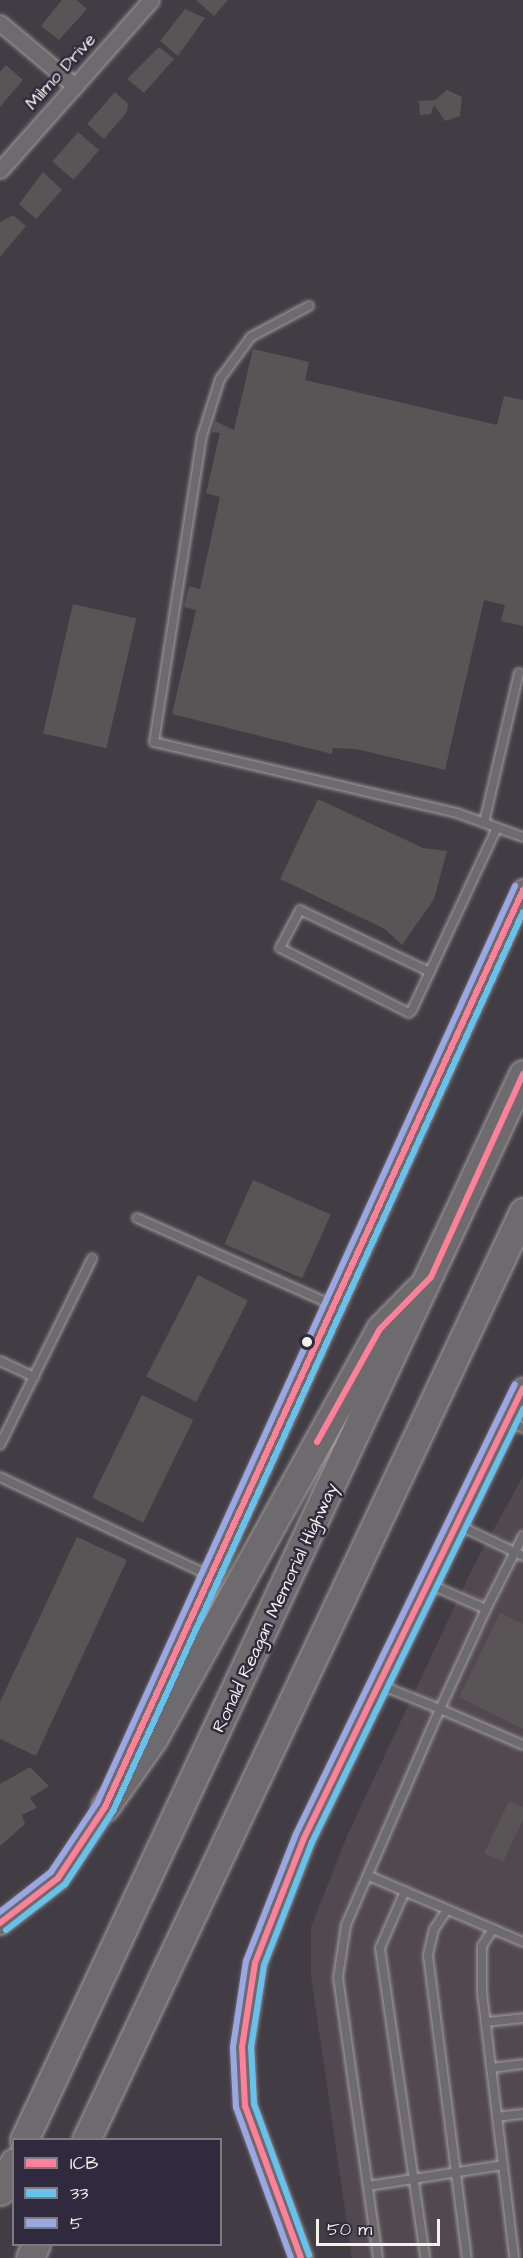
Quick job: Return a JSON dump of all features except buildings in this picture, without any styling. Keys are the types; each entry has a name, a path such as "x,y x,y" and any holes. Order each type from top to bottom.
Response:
{"highway":[{"name":"Ronald Reagan Memorial Highway","path":"24,2138 431,1277 523,1074"},
{"path":"86,2138 523,1212"},
{"path":"105,1808 153,1739 380,1329 431,1277"},
{"path":"0,2191 12,2166"}],"main road":[{"path":"0,1923 58,1878 105,1808 523,890"},
{"path":"301,2258 245,2106 242,2047 248,1994 299,1849 456,1524 515,1424 523,1388"}],"street":[{"name":"Milmo Drive","path":"0,170 151,0"},
{"path":"0,23 75,86"}],"lane":[{"path":"309,306 251,337 220,379 202,436 154,742 484,823 523,837"},
{"path":"484,823 519,673"},
{"path":"429,972 300,910 280,948 405,1013 412,1010 497,828"},
{"path":"137,1218 333,1306"},
{"path":"0,1445 92,1259"},
{"path":"0,1360 34,1377"},
{"path":"0,1477 210,1575"},
{"path":"456,1524 519,1554"},
{"path":"378,2258 338,1978 346,1925 440,1709 486,1609 519,1554 523,1536"},
{"path":"428,1583 486,1609"},
{"path":"379,1684 523,1745"},
{"path":"369,1876 523,1942"},
{"path":"405,1891 380,1948 424,2258"},
{"path":"447,1910 434,1929 428,1955 467,2258"},
{"path":"493,1929 482,1946 486,2022 514,2258"},
{"path":"486,2022 523,2018"},
{"path":"491,2068 523,2064"},
{"path":"497,2118 523,2114"},
{"path":"368,2186 503,2165"}],"shaded area":[{"path":"523,1476 523,2258 352,2258 311,1976 311,1927 347,1836 474,1565"}],"transit line":[{"name":"5","path":"0,1912 51,1872 97,1803 515,886"},
{"name":"ICB","path":"0,1923 58,1878 105,1807 523,890"},
{"name":"33","path":"6,1930 65,1884 113,1811 523,912"},
{"name":"ICB","path":"317,1442 380,1329 431,1277 523,1074"},
{"name":"5","path":"291,2258 236,2107 233,2047 246,1961 296,1834 515,1384"},
{"name":"ICB","path":"301,2258 245,2106 242,2047 255,1963 304,1838 523,1388"},
{"name":"33","path":"309,2255 254,2104 251,2047 264,1965 312,1842 523,1409"}]}
